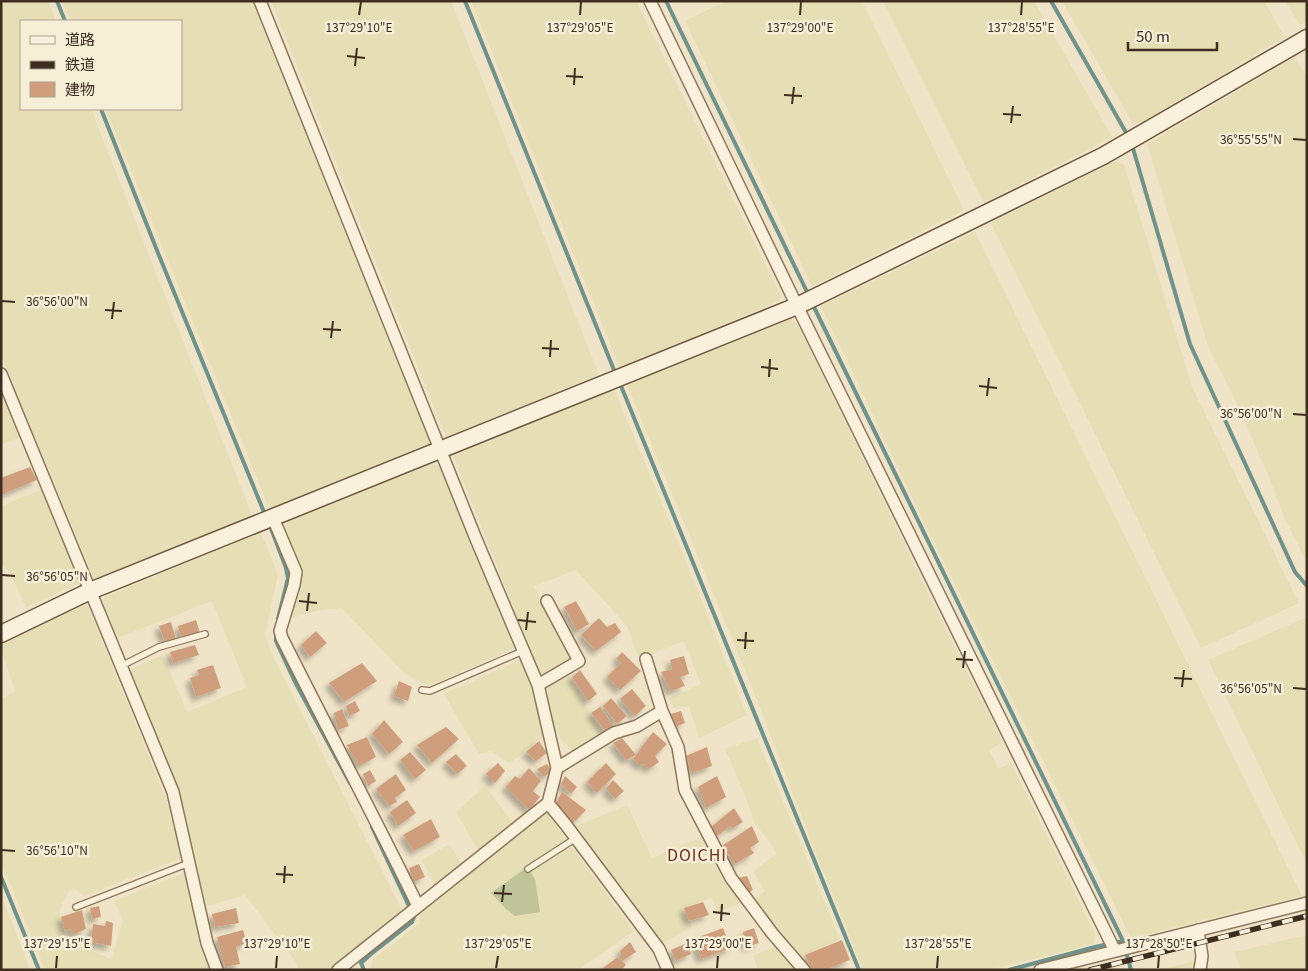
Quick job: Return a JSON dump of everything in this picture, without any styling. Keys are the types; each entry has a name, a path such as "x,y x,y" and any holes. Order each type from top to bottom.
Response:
{"street":[{"path":"260,1 476,539 538,685 557,768 548,804 338,970"},
{"path":"650,1 797,306 1115,951"},
{"path":"1,634 90,591 797,306 1103,156 1307,38"},
{"path":"1,374 173,792 207,943 216,970"},
{"path":"273,518 296,572 280,631 282,638 365,798 418,906"},
{"path":"538,685 579,661 546,601"},
{"path":"646,659 662,711 678,747 685,790 731,878 779,941 804,970"},
{"path":"557,768 614,733 636,726 662,711"},
{"path":"548,804 576,838 659,949 668,970"},
{"path":"1040,970 1307,903"},
{"path":"1198,930 1202,956 1200,970"}],"lane":[{"path":"121,666 160,648 205,634"},
{"path":"422,690 430,691 523,651"},
{"path":"528,869 576,838"},
{"path":"76,907 189,863"}],"shaded area":[{"path":"1,1 48,1 56,20 20,20 20,110 91,110 252,515 95,581 1,355"},
{"path":"62,1 252,1 430,444 270,510 106,110 182,110 182,20 70,20"},
{"path":"271,1 451,1 599,375 446,437"},
{"path":"471,1 636,1 781,296 779,301 620,368"},
{"path":"726,1 862,1 964,210 812,286 685,21"},
{"path":"883,1 1034,1 1112,137 984,203"},
{"path":"1062,1 1264,1 1285,37 1143,122 1133,124"},
{"path":"1285,1 1307,1 1307,22 1300,25"},
{"path":"1295,57 1307,77 1307,563 1284,517 1269,477 1230,389 1209,349 1147,144"},
{"path":"1115,161 1124,165 1192,387 1299,603 1201,648 991,223"},
{"path":"975,232 1302,896 1131,938 918,510 821,306"},
{"path":"792,318 800,329 949,636 1003,742 989,750 998,769 1011,763 1095,934 1094,944 988,970 863,970 752,687 627,385"},
{"path":"1,389 21,437 1,445"},
{"path":"614,389 684,556 747,715 699,738 689,706 674,708 669,698 701,684 684,641 639,659 627,626 576,570 534,586 571,659 541,677 453,456"},
{"path":"432,464 439,466 515,648 429,686 405,674 342,608 320,610 292,618 302,586 300,572 285,528 288,521"},
{"path":"43,489 80,583 26,607 10,573 1,564 1,506"},
{"path":"261,532 278,575 265,635 271,652 402,910 328,970 298,970 296,962 245,895 206,906 178,789 129,670 163,655 187,712 247,687 212,601 118,638 103,603 105,597"},
{"path":"87,604 168,804 181,858 84,896 74,889 69,891 59,911 67,941 111,959 123,921 114,901 184,873 210,970 45,970 1,861 1,700 15,691 1,649 1,642"},
{"path":"1307,617 1307,864 1208,660"},
{"path":"520,660 535,696 545,736 510,763 490,751 479,754 444,694"},
{"path":"567,673 602,733 574,753 556,733 544,688"},
{"path":"757,738 840,939 799,957 754,902 754,899 765,891 753,871 776,854 772,845 755,824 725,749"},
{"path":"485,786 513,823 478,850 456,812"},
{"path":"627,805 652,858 702,837 723,880 741,903 719,912 711,898 684,908 692,927 662,943 574,827"},
{"path":"547,813 634,931 578,970 373,970 371,966 373,959 420,923 420,913"},
{"path":"449,844 462,864 435,886 422,860"},
{"path":"1,895 12,922 30,970 1,970"},
{"path":"1307,935 1307,970 1241,970 1234,952"},
{"path":"777,945 793,967 788,970 758,970 753,956"},
{"path":"1198,960 1196,970 1158,970"}],"green space":[{"path":"527,867 535,879 540,912 515,916 491,893"}],"building":[{"path":"30,467 37,480 1,495 1,478"},
{"path":"576,601 589,624 577,631 564,607"},
{"path":"599,618 607,627 615,623 621,632 596,651 581,635"},
{"path":"196,620 200,633 181,637 178,626"},
{"path":"171,622 176,639 165,642 159,626"},
{"path":"316,631 327,643 310,657 301,645"},
{"path":"195,645 199,655 173,663 170,652"},
{"path":"622,652 641,671 620,690 607,677 621,663 616,659"},
{"path":"684,656 689,674 680,677 685,686 670,691 661,672 672,669 670,660"},
{"path":"362,663 377,681 344,702 329,683"},
{"path":"213,665 221,688 196,697 190,678 199,675 197,670"},
{"path":"580,670 597,694 588,701 572,677"},
{"path":"399,681 412,687 408,701 394,696"},
{"path":"632,689 646,706 635,716 620,699"},
{"path":"611,698 627,716 617,724 603,706"},
{"path":"355,701 360,711 349,716 346,706"},
{"path":"600,707 614,726 606,732 591,713"},
{"path":"342,709 349,726 338,730 334,713"},
{"path":"681,711 685,723 674,727 671,714"},
{"path":"384,720 403,742 389,754 372,734"},
{"path":"446,727 459,739 432,763 417,745"},
{"path":"653,732 667,744 655,756 659,762 649,769 644,764 640,766 633,759"},
{"path":"367,737 376,757 359,766 347,745"},
{"path":"622,738 636,755 626,760 613,743"},
{"path":"539,741 547,753 536,761 526,752"},
{"path":"707,747 712,766 692,773 686,756"},
{"path":"410,752 426,770 415,779 400,760"},
{"path":"456,754 467,766 457,774 446,762"},
{"path":"498,763 505,771 495,783 486,774"},
{"path":"606,763 616,774 597,793 587,782"},
{"path":"547,764 552,771 544,777 537,769"},
{"path":"529,768 541,781 533,791 540,797 529,810 506,787 515,776 520,779"},
{"path":"370,770 376,781 368,786 363,774"},
{"path":"396,774 406,790 395,798 397,802 389,806 376,789"},
{"path":"565,776 577,787 571,794 561,784"},
{"path":"717,776 726,797 706,808 698,787"},
{"path":"613,780 624,791 615,799 606,789"},
{"path":"562,792 586,810 573,823 556,803"},
{"path":"407,800 416,813 398,826 390,812"},
{"path":"734,808 743,822 733,828 730,826 716,837 710,828"},
{"path":"431,819 440,837 414,851 403,835"},
{"path":"752,826 759,842 750,848 754,853 735,864 722,846"},
{"path":"419,864 425,877 414,882 409,868"},
{"path":"747,876 753,890 747,894 739,878"},
{"path":"703,902 709,915 689,921 684,908"},
{"path":"99,906 101,917 92,919 90,908"},
{"path":"236,908 239,923 215,927 212,914"},
{"path":"82,910 86,929 73,935 70,929 65,931 61,917"},
{"path":"106,921 113,923 111,946 91,942 93,924 105,926"},
{"path":"723,928 731,948 701,959 694,939"},
{"path":"754,928 759,943 746,947 743,932"},
{"path":"243,930 247,943 236,947 240,964 225,967 217,937"},
{"path":"842,940 850,960 825,970 811,970 805,955"},
{"path":"630,942 636,952 622,961 620,951"},
{"path":"687,943 691,954 676,961 671,950"},
{"path":"618,957 626,965 621,970 605,970 603,968"}],"waterway":[{"path":"57,1 65,20"},
{"path":"465,1 616,375"},
{"path":"666,1 809,296"},
{"path":"1051,1 1128,136"},
{"path":"101,110 266,517"},
{"path":"1132,145 1190,344 1295,572 1307,586"},
{"path":"812,303 1123,941 1131,970"},
{"path":"619,381 859,970"},
{"path":"269,523 288,578 278,619"},
{"path":"276,629 276,641 295,682 350,783"},
{"path":"364,970 361,963 412,922 414,917 372,827"},
{"path":"1,877 39,970"},
{"path":"1009,970 1123,941"}],"railway":[{"path":"1090,970 1307,916"}],"district":[{"name":"DOICHI","path":"697,855"}]}
